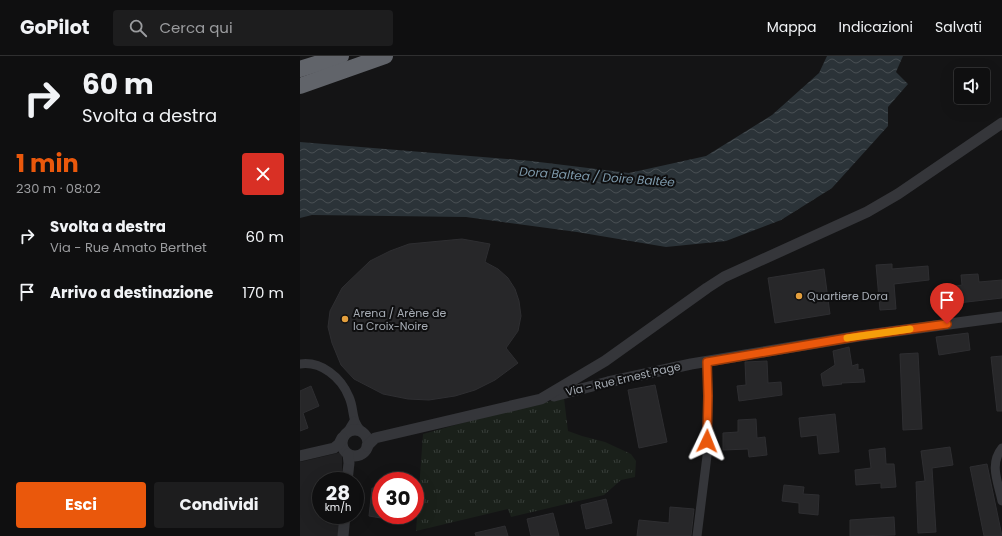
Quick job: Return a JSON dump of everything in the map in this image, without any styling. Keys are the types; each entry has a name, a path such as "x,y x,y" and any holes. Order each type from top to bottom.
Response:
{"highway":[{"path":"300,69 340,56"},
{"path":"300,86 385,56"}],"street":[{"path":"540,399 605,361 724,277 867,212 898,194 1002,123"},
{"name":"Via - Rue Ernest Page","path":"371,442 616,380 691,364 859,336 1002,317"},
{"path":"697,536 707,456 707,362"},
{"path":"300,364 309,363 318,365 339,380 349,397 354,421 371,442 365,452 300,456"},
{"path":"347,472 347,454 339,444 354,421"},
{"path":"345,435 356,429 363,432"},
{"path":"1002,448 995,460 994,468 1002,501"},
{"path":"343,536 344,524"}],"shaded area":[{"path":"342,452 342,472 312,472 312,524 339,524 338,536 300,536 300,462"}],"green space":[{"path":"564,398 568,431 605,442 631,454 636,461 635,477 621,480 604,495 511,517 508,509 416,531 417,524 424,524 424,472 420,472 423,434 491,415"}],"water":[{"name":"Dora Baltea / Doire Baltée","path":"827,56 903,56 896,72 908,84 888,107 888,126 832,188 781,220 726,241 666,247 577,232 466,217 312,215 300,218 300,142 531,161 629,173 706,156 772,115 819,73"}],"building":[{"path":"462,239 490,244 485,262 498,269 508,278 515,289 519,301 521,316 518,331 506,348 518,363 495,380 475,390 455,396 429,400 408,399 383,394 354,379 341,365 332,343 328,327 330,311 342,288 370,261 390,251 409,244"},
{"path":"892,264 892,269 928,266 929,280 894,284 896,309 880,310 876,265"},
{"name":"Quartiere Dora","path":"824,269 830,314 775,323 768,278"},
{"path":"978,274 979,282 1002,280 1002,298 958,303 956,286 962,285 961,275"},
{"path":"968,333 970,350 939,355 936,337"},
{"path":"849,347 852,366 858,364 858,370 863,369 865,382 841,383 842,384 823,386 821,374 835,365 833,351"},
{"path":"918,353 922,429 903,430 900,354"},
{"path":"1002,356 1002,411 997,411 991,357"},
{"path":"767,361 768,383 781,382 782,395 739,401 737,386 746,385 745,362"},
{"path":"655,385 667,442 639,448 628,390"},
{"path":"311,386 319,406 303,413 308,428 300,431 300,391"},
{"path":"835,414 839,452 819,454 817,435 801,437 799,418"},
{"path":"756,419 757,438 765,437 767,455 749,457 748,449 723,450 723,433 738,432 738,420"},
{"path":"950,447 953,465 932,468 936,532 918,533 916,482 925,481 921,451"},
{"path":"885,448 886,464 894,464 896,487 881,488 881,483 856,485 855,470 871,468 869,450"},
{"path":"987,464 1002,536 984,536 970,467"},
{"path":"784,485 804,487 803,494 819,495 818,515 799,513 799,503 782,501"},
{"path":"372,488 372,516 369,516"},
{"path":"606,499 612,523 586,529 581,505"},
{"path":"670,507 694,509 691,536 637,536 639,520 669,523"},
{"path":"553,513 559,536 531,536 527,519"},
{"path":"894,517 895,535 850,536 850,520"},
{"path":"505,526 508,536 476,536 475,533"}],"slow traffic":[{"path":"847,338 910,329"}],"place":[{"name":"Quartiere Dora","path":"799,296"},
{"name":"Arena / Arène de la Croix-Noire","path":"345,319"}],"route":[{"path":"707,441 707,362 859,336 947,324"}]}
